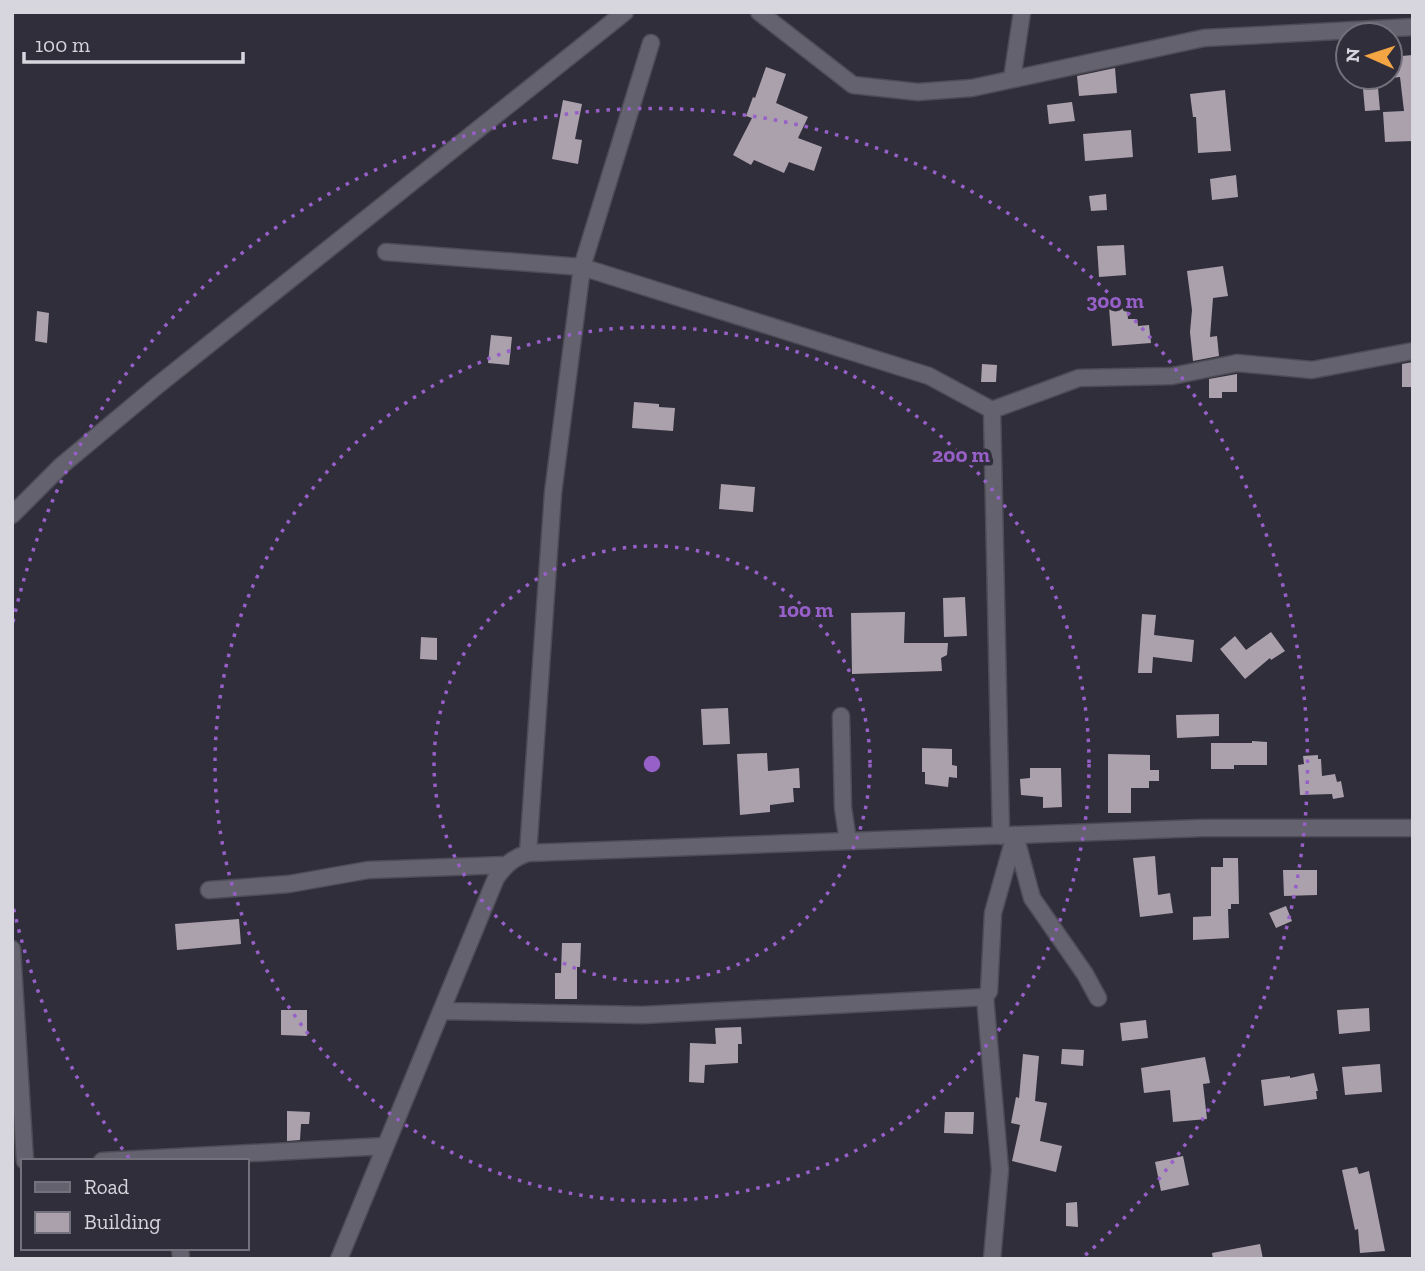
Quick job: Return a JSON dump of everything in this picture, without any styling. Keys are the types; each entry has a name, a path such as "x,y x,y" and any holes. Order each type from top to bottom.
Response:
{"street":[{"path":"12,515 61,466 158,385 625,12"},
{"path":"759,12 853,85 918,92 972,88 1204,38 1413,27"},
{"path":"1013,79 1023,12"},
{"path":"528,853 553,493 582,267 651,43"},
{"path":"386,252 582,267 929,376 992,410 1080,377 1172,376 1237,363 1312,370 1413,351"},
{"path":"992,410 1008,835 993,913 989,991 985,997 1000,1170 992,1259"},
{"path":"841,716 843,808 848,841"},
{"path":"338,1259 496,878 506,865 528,853 1203,828 1413,828"},
{"path":"1008,835 1032,898 1086,974 1098,998"},
{"path":"209,890 289,884 368,870 506,865"},
{"path":"12,949 24,1159"},
{"path":"441,1011 643,1015 985,997"},
{"path":"140,1159 385,1146"}],"building":[{"path":"1413,55 1413,141 1385,142 1383,112 1404,111 1402,91 1404,91 1404,56"},
{"path":"766,67 786,74 776,103 808,117 798,138 822,147 814,171 789,162 784,173 754,160 751,165 733,155 752,118 746,116"},
{"path":"1115,68 1117,93 1079,96 1077,76"},
{"path":"1225,90 1231,151 1198,153 1196,117 1193,117 1190,94"},
{"path":"1363,91 1378,91 1380,110 1365,111"},
{"path":"563,100 582,104 575,139 582,140 578,164 552,159"},
{"path":"1072,102 1075,121 1049,124 1047,105"},
{"path":"1131,130 1133,157 1085,161 1083,134"},
{"path":"1236,175 1238,197 1212,200 1210,179"},
{"path":"1106,194 1107,210 1091,211 1089,196"},
{"path":"1124,245 1126,275 1099,277 1097,246"},
{"path":"1223,266 1228,296 1213,298 1210,337 1217,336 1219,356 1193,361 1190,332 1192,310 1187,271"},
{"path":"1127,306 1128,319 1137,319 1138,326 1149,325 1151,343 1112,346 1109,307"},
{"path":"37,311 49,313 47,343 35,341"},
{"path":"491,335 512,337 509,365 488,363"},
{"path":"1413,362 1413,387 1402,387 1402,364"},
{"path":"982,364 997,365 996,382 981,382"},
{"path":"1237,374 1237,392 1222,392 1222,398 1209,398 1209,379"},
{"path":"634,402 675,408 673,431 632,428"},
{"path":"721,484 755,487 753,512 719,509"},
{"path":"965,597 967,636 944,637 943,598"},
{"path":"905,612 904,643 948,643 947,655 941,658 942,671 852,674 851,613"},
{"path":"1142,614 1156,615 1154,635 1194,640 1192,662 1153,657 1152,673 1138,673"},
{"path":"1271,632 1285,651 1271,660 1270,658 1245,679 1220,649 1235,636 1246,650"},
{"path":"421,637 437,638 437,660 420,659"},
{"path":"728,708 730,744 703,745 701,709"},
{"path":"1219,714 1219,736 1177,738 1176,715"},
{"path":"1267,742 1267,765 1234,765 1234,769 1211,769 1211,743"},
{"path":"922,748 952,749 952,765 957,766 957,778 949,777 948,787 925,784"},
{"path":"767,753 768,771 799,768 800,788 793,788 794,802 770,805 770,812 740,815 737,754"},
{"path":"1108,754 1150,755 1150,770 1159,770 1159,781 1149,781 1149,788 1131,788 1131,813 1108,813"},
{"path":"1318,755 1318,759 1321,759 1322,776 1335,774 1337,782 1341,781 1344,797 1333,799 1332,794 1300,795 1298,765 1304,764 1303,756"},
{"path":"1030,768 1061,768 1062,807 1043,808 1043,797 1021,795 1020,779 1030,778"},
{"path":"1155,856 1158,895 1170,893 1173,913 1140,917 1133,858"},
{"path":"1223,858 1238,858 1239,904 1231,904 1231,909 1228,909 1229,938 1193,940 1193,917 1211,916 1211,867 1223,867"},
{"path":"1283,870 1317,870 1317,895 1284,896"},
{"path":"1286,906 1292,921 1276,928 1269,913"},
{"path":"239,919 241,944 177,950 175,924"},
{"path":"562,943 581,943 580,967 577,967 577,999 555,999 555,973 561,973"},
{"path":"1369,1008 1370,1031 1339,1034 1337,1010"},
{"path":"281,1010 307,1010 307,1036 281,1035"},
{"path":"1146,1020 1148,1038 1122,1041 1120,1023"},
{"path":"741,1027 742,1044 738,1044 738,1063 705,1065 704,1083 689,1082 690,1043 716,1044 715,1028"},
{"path":"1062,1049 1084,1050 1083,1066 1061,1064"},
{"path":"1023,1054 1039,1056 1035,1101 1047,1103 1040,1141 1062,1146 1056,1172 1012,1161 1020,1125 1011,1123 1016,1097 1019,1098"},
{"path":"1205,1057 1210,1083 1203,1084 1207,1119 1173,1122 1170,1090 1144,1093 1141,1068"},
{"path":"1380,1064 1382,1092 1345,1095 1342,1067"},
{"path":"1314,1073 1317,1099 1264,1106 1261,1080"},
{"path":"287,1111 310,1112 309,1124 301,1124 300,1140 287,1141"},
{"path":"945,1112 974,1112 973,1134 944,1133"},
{"path":"1183,1156 1189,1185 1161,1191 1155,1162"},
{"path":"1357,1167 1359,1174 1369,1171 1385,1251 1360,1253 1358,1229 1355,1230 1342,1170"},
{"path":"1077,1202 1078,1227 1066,1226 1066,1203"},
{"path":"1260,1244 1263,1259 1213,1259 1212,1253"}]}
